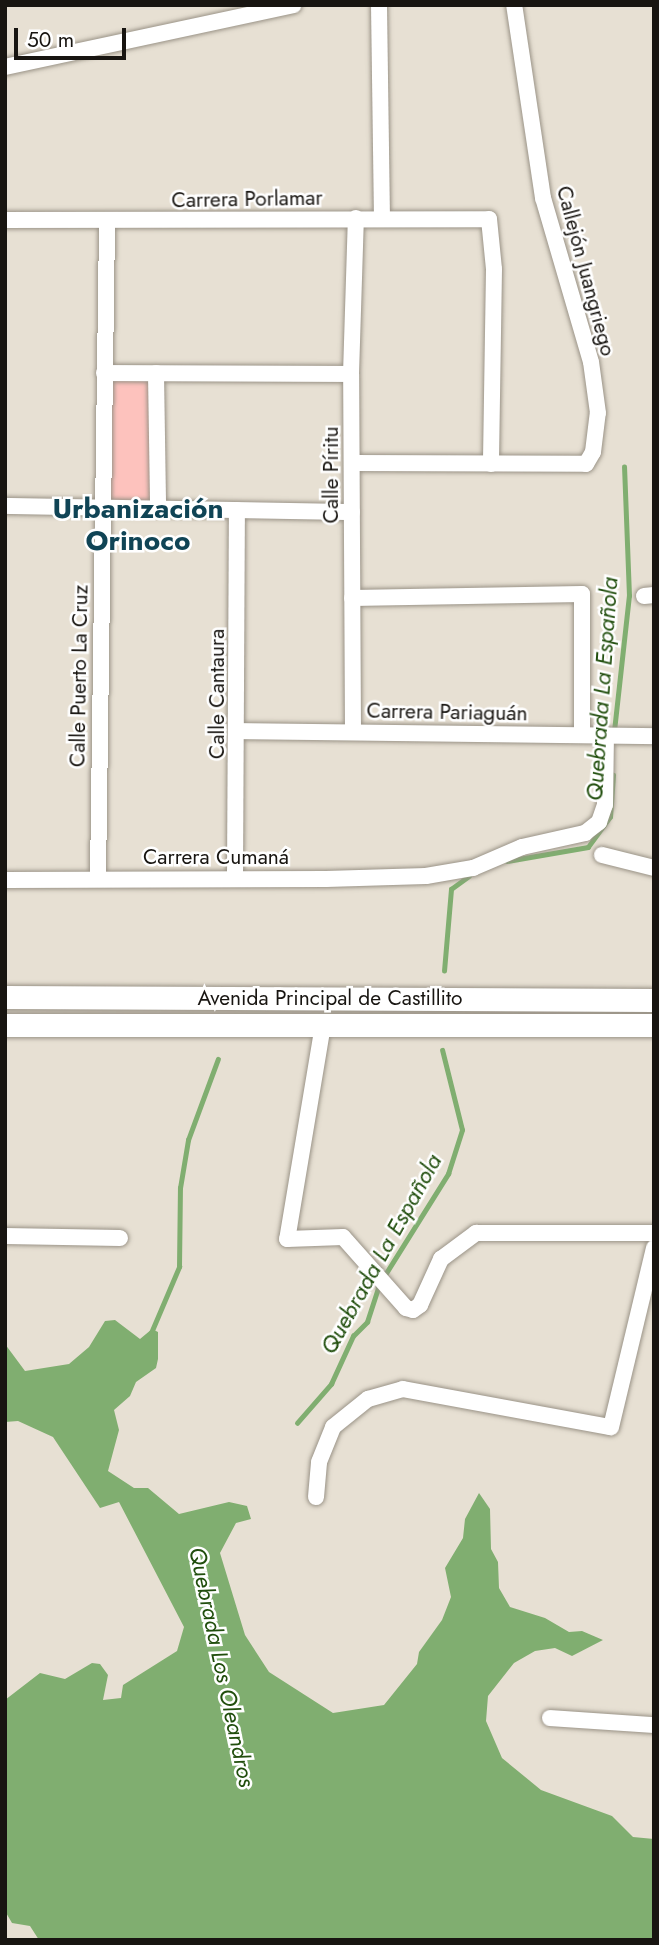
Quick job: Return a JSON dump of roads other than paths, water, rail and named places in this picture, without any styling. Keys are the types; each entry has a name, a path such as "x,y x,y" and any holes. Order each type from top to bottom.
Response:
{"main road":[{"name":"Avenida Principal de Castillito","path":"5,997 654,1000"},
{"name":"Avenida Principal de Castillito","path":"5,1025 654,1025"}],"street":[{"path":"379,5 382,218"},
{"name":"Callejón Juangriego","path":"491,464 586,464 593,452 597,413 591,362 543,198 514,5"},
{"path":"5,67 288,6"},
{"name":"Carrera Porlamar","path":"5,220 107,223 356,218 489,219 494,269 491,464"},
{"name":"Calle Píritu","path":"352,732 351,374 356,218"},
{"name":"Calle Puerto La Cruz","path":"98,878 107,223"},
{"path":"104,373 351,374"},
{"path":"156,373 158,507"},
{"path":"352,463 491,464"},
{"path":"5,506 352,512"},
{"name":"Calle Cantaura","path":"235,877 239,731 237,510"},
{"path":"352,598 582,594 582,735"},
{"name":"Carrera Pariaguán","path":"239,731 654,736"},
{"name":"Carrera Cumaná","path":"5,880 426,876 473,868 522,846 585,832 599,822 606,804 613,735"},
{"path":"602,855 654,868"},
{"path":"323,1025 287,1239 343,1237 405,1308 413,1310 420,1305 441,1259 476,1233 654,1233"},
{"path":"5,1236 120,1238"},
{"path":"316,1497 319,1462 333,1427 368,1399 403,1389 611,1427 654,1248"},
{"path":"550,1718 654,1725"}],"water":[{"path":"115,1320 140,1339 152,1329 158,1332 158,1359 156,1368 136,1382 130,1396 114,1410 119,1430 108,1471 134,1488 148,1488 179,1514 229,1502 247,1506 251,1519 236,1523 220,1553 245,1635 269,1672 333,1713 384,1705 417,1664 419,1652 442,1620 451,1597 445,1568 463,1538 465,1519 479,1493 490,1509 491,1549 498,1562 499,1588 510,1607 545,1618 569,1632 582,1631 603,1640 572,1656 555,1648 535,1651 514,1663 488,1696 486,1721 502,1758 541,1790 612,1816 633,1837 654,1839 654,1940 39,1940 30,1926 12,1923 5,1911 5,1700 40,1673 65,1679 92,1663 100,1664 108,1675 103,1700 121,1698 123,1685 177,1651 184,1627 119,1502 100,1508 53,1437 18,1421 5,1422 5,1344 25,1371 69,1364 89,1347 105,1321"}],"waterway":[{"name":"Quebrada La Española","path":"614,731 629,596 624,467"},
{"name":"Quebrada La Española","path":"507,861 588,847 610,817 613,775"},
{"name":"Quebrada La Española","path":"444,971 451,889 469,876"},
{"name":"Quebrada La Española","path":"383,1278 448,1174 462,1130 442,1050"},
{"name":"Quebrada Los Oleandros","path":"151,1333 179,1267 180,1188 188,1140 218,1059"},
{"name":"Quebrada La Española","path":"297,1423 331,1384 353,1336 367,1322 379,1285"}],"district":[{"name":"Urbanización Orinoco","path":"138,525"}]}
